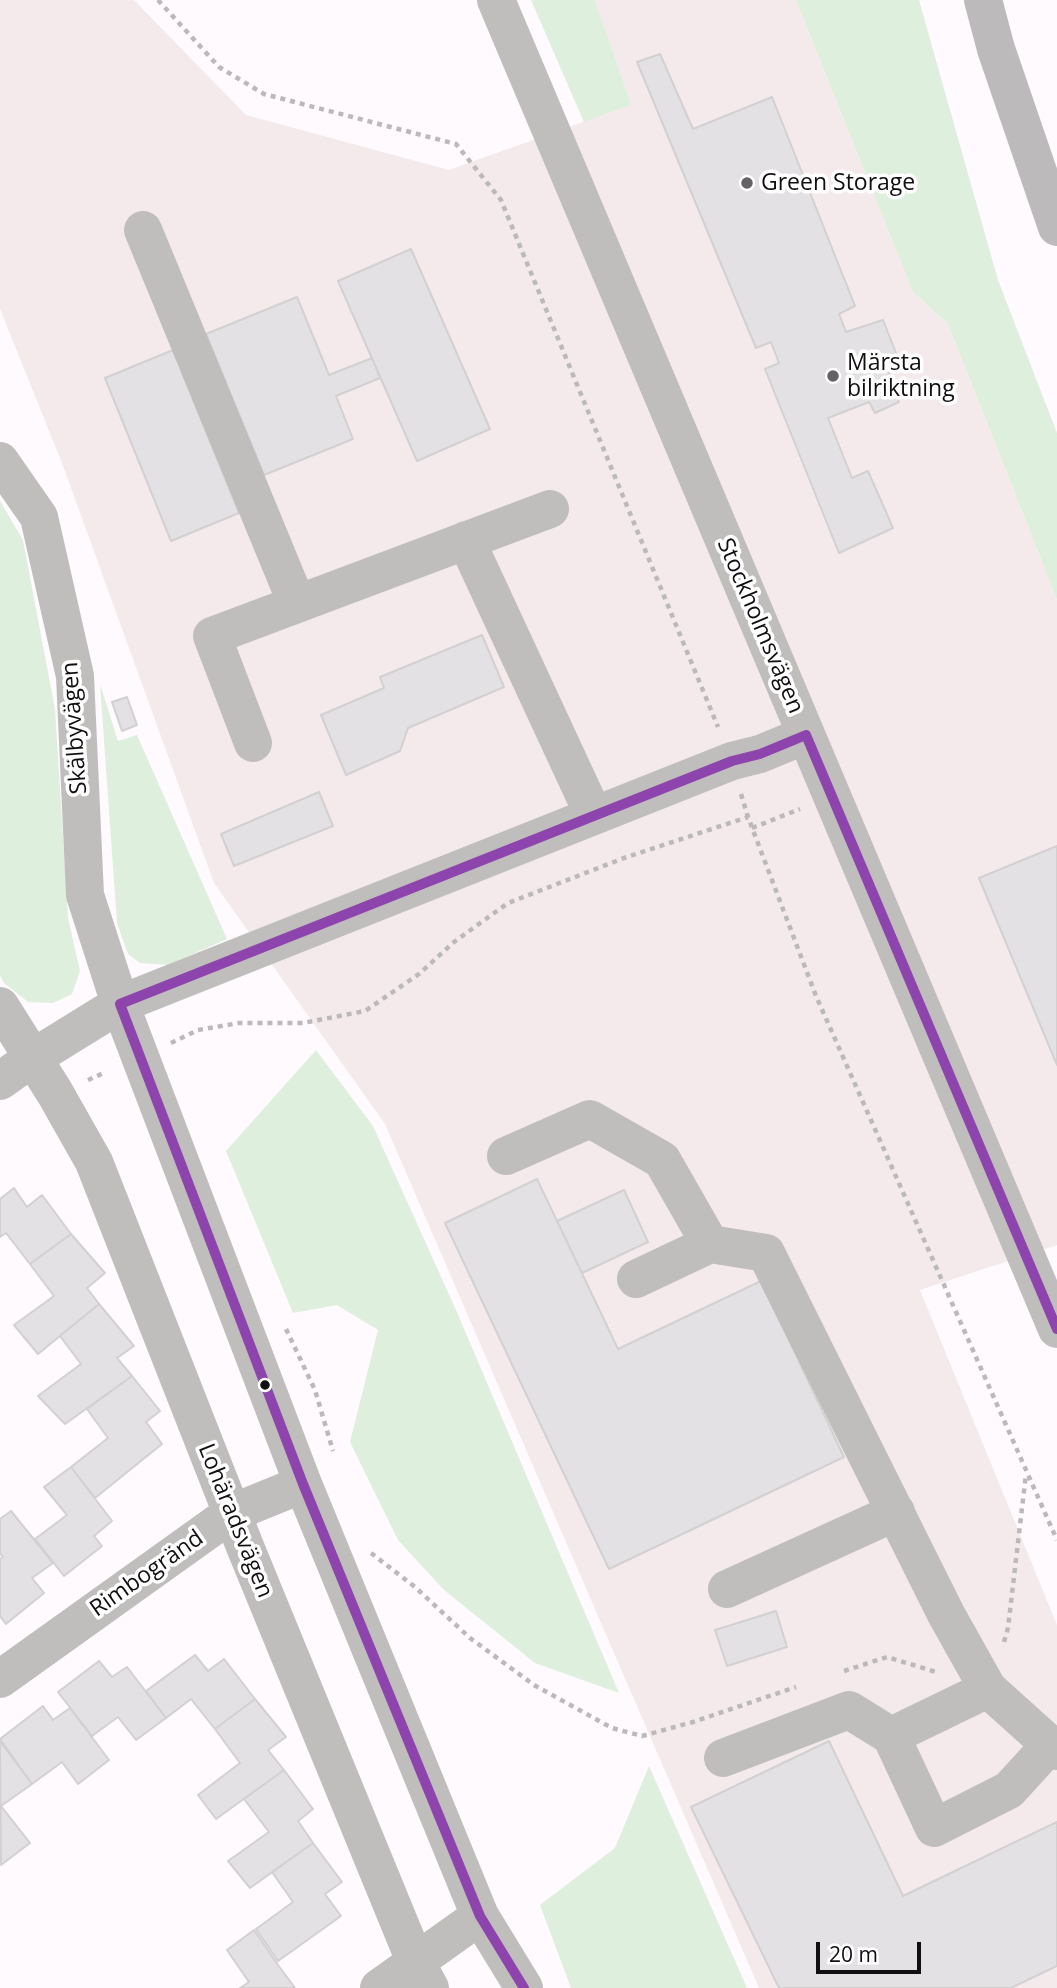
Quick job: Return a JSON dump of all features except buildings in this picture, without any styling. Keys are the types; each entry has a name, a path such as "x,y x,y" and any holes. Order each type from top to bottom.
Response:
{"highway":[{"path":"982,0 1057,227"}],"street":[{"name":"Stockholmsvägen","path":"496,0 1057,1329"},
{"path":"144,230 297,604"},
{"name":"Skälbyvägen","path":"0,461 39,517 75,676 85,895 120,1004 303,1484 480,1916 524,1988"},
{"path":"253,743 212,636 551,509"},
{"path":"466,540 594,816"},
{"path":"0,1081 120,1004 732,761 760,754 806,736"},
{"name":"Lohäradsvägen","path":"0,1006 94,1162 232,1513 423,1975"},
{"path":"506,1156 590,1119 662,1160 710,1244"},
{"path":"636,1279 710,1244 766,1253 946,1614 988,1689 1054,1748 1009,1790 934,1828 891,1735 849,1710 723,1758"},
{"name":"Rimbogränd","path":"0,1679 232,1513 303,1484"},
{"path":"727,1589 895,1513"},
{"path":"891,1735 988,1689"},
{"path":"379,1988 423,1975 480,1916"}],"path":[{"path":"158,0 219,67 264,94 456,144 501,200 732,761 748,817 816,996 1057,1540"},
{"path":"55,1094 139,1059 198,1030 239,1023 303,1023 365,1011 419,974 454,942 508,904 624,858 748,817"},
{"path":"835,1674 887,1657 988,1689 1008,1628 1026,1473"},
{"path":"361,1545 415,1587 481,1646 534,1685 612,1728 642,1736 693,1722 796,1687"}],"shaded area":[{"path":"0,0 134,0 246,115 449,170 630,105 595,0 796,0 913,292 948,324 1057,600 1057,1245 920,1290 1057,1625 1057,1988 759,1988 385,1124 214,883 62,463 0,309"}],"green space":[{"path":"531,0 595,0 631,105 584,122"},
{"path":"796,0 919,0 998,280 1057,433 1057,600 948,324 913,292"},
{"path":"0,501 23,540 55,709 68,918 80,971 72,994 53,1003 28,1002 4,983 0,976"},
{"path":"100,684 118,741 137,735 227,939 168,965 140,963 128,954 117,923"},
{"path":"316,1050 373,1126 456,1310 619,1693 535,1663 444,1590 398,1540 350,1442 378,1330 337,1305 293,1313 226,1151"},
{"path":"649,1766 747,1988 571,1988 540,1905 615,1848"}],"transit line":[{"path":"806,735 1057,1329"},
{"path":"120,1004 732,761 760,754 806,735"},
{"path":"120,1004 303,1484 480,1916 524,1988"}],"place":[{"name":"Green Storage","path":"747,183"},
{"name":"Märsta bilriktning","path":"833,376"}]}
